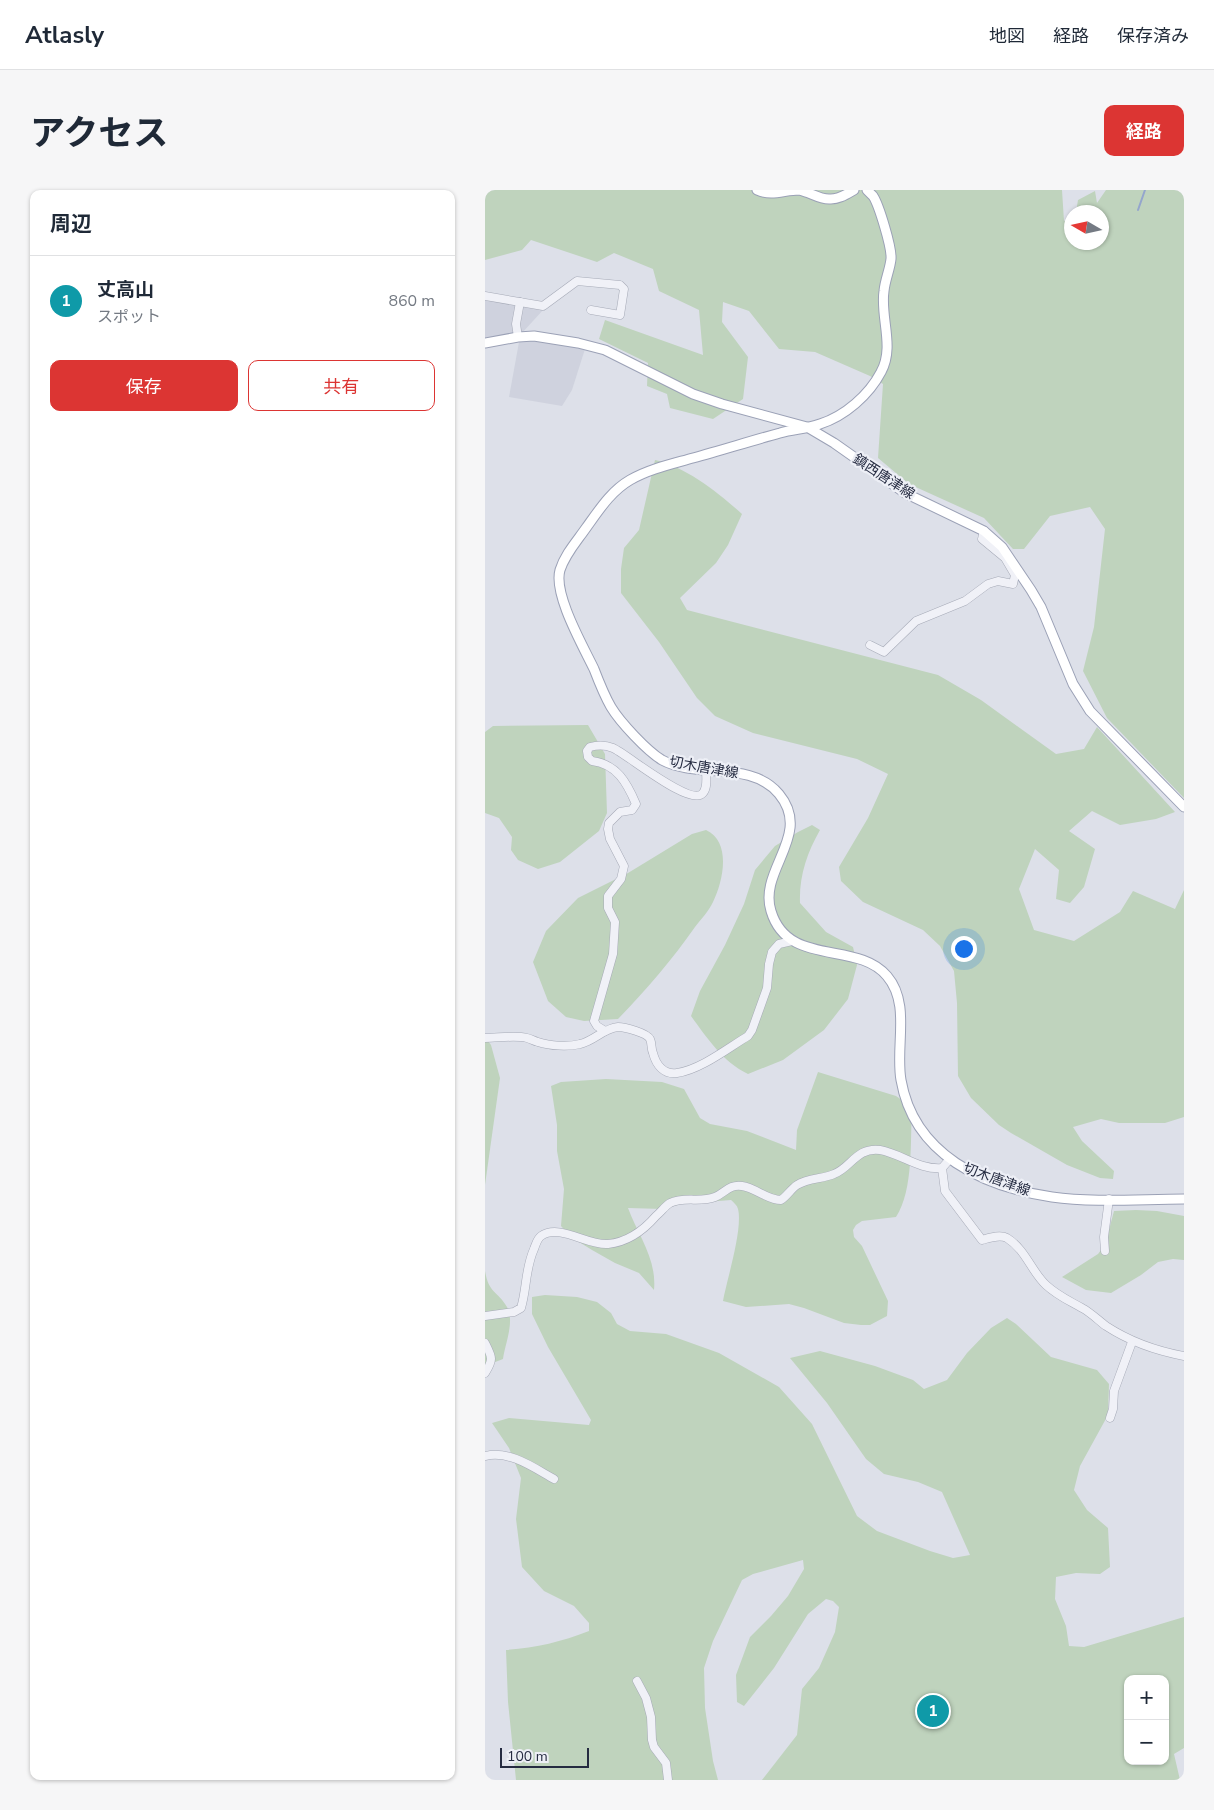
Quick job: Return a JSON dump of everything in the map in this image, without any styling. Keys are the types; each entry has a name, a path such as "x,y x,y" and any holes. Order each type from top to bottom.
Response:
{"main road":[{"path":"757,190 775,194 787,190 798,190 829,200 836,199 855,190"},
{"name":"切木唐津線","path":"867,190 875,199 891,250 891,262 883,294 887,347 886,361 873,384 851,407 819,425 791,430 655,469 629,480 601,506 567,554 558,580 566,609 611,707 622,723 662,759 677,765 758,778 778,793 785,805 790,831 788,842 771,881 768,896 771,913 780,929 793,941 809,948 864,961 879,968 889,978 896,990 900,1006 900,1077 905,1096 912,1113 927,1138 949,1160 973,1174 1022,1192 1055,1198 1184,1199"},
{"name":"鎮西唐津線","path":"485,343 534,336 589,345 605,350 693,394 722,404 807,427 834,443 905,493 983,531 1002,547 1038,601 1073,684 1090,711 1184,807"}],"street":[{"path":"485,296 543,306 577,281 621,285 624,289 621,315 591,310"},
{"path":"518,337 516,324 520,302"},
{"path":"870,646 884,652 916,621 965,601 988,584 998,581 1013,584 1015,575 1005,558 981,539 983,531"},
{"path":"605,1032 594,1021 613,954 615,922 607,903 608,896 621,879 624,866 610,839 608,829 609,823 620,812 632,810 636,804 628,785 613,769 601,762 592,761 588,757 587,751 590,747 597,746 612,748 643,769 690,795 699,796 704,792 706,770"},
{"path":"485,1038 526,1037 540,1043 558,1045 579,1044 593,1040 617,1027 648,1036 651,1040 653,1054 660,1067 664,1071 679,1073 710,1059 748,1036 753,1030 767,988 772,952 779,944 793,941"},
{"path":"485,1316 514,1312 521,1308 529,1258 538,1238 547,1233 572,1235 600,1244 619,1242 641,1231 668,1204 678,1200 709,1199 716,1197 729,1187 740,1185 775,1200 781,1200 799,1184 834,1174 843,1170 854,1157 877,1150 891,1153 933,1169 942,1168 949,1160"},
{"path":"942,1168 945,1191 982,1240 999,1236 1007,1238 1027,1257 1033,1270 1046,1285 1066,1301 1082,1308 1105,1326 1132,1342 1170,1354 1184,1356"},
{"path":"1105,1251 1104,1237 1109,1199"},
{"path":"1110,1418 1113,1409 1114,1391 1132,1342"},
{"path":"485,1343 492,1360 485,1373"},
{"path":"485,1456 510,1457 522,1461 554,1479"},
{"path":"637,1681 646,1698 651,1718 651,1740 667,1763 668,1780"}],"shaded area":[{"path":"485,298 544,309 522,333 485,340"},
{"path":"537,340 585,349 572,390 562,406 509,397 519,342"}],"green space":[{"path":"485,190 1062,190 1064,250 1109,250 1109,205 1077,205 1078,200 1095,191 1097,203 1106,190 1184,190 1184,798 1107,718 1083,671 1094,627 1105,529 1090,507 1050,516 1024,549 1013,549 984,518 909,484 878,458 883,384 870,376 815,352 779,349 749,311 723,302 722,322 748,357 743,399 713,419 670,408 667,394 647,386 648,363 599,339 605,320 703,355 699,310 659,291 653,269 614,253 597,262 531,240 522,250 485,260"},
{"path":"655,460 690,474 742,514 728,545 716,563 680,598 687,610 938,675 981,700 1056,754 1084,749 1097,727 1175,812 1156,819 1120,825 1092,811 1069,831 1095,849 1084,887 1070,903 1056,899 1059,870 1035,849 1019,889 1034,930 1074,941 1120,912 1133,891 1175,909 1184,890 1184,1117 1165,1123 1119,1123 1101,1119 1073,1127 1082,1141 1114,1171 1113,1179 1100,1178 1067,1165 999,1125 971,1098 958,1076 957,1003 954,971 940,946 923,930 863,902 841,881 839,867 868,818 888,774 857,759 753,733 715,716 697,698 659,642 621,593 621,569 624,548 639,530"},
{"path":"588,725 605,754 607,813 599,831 560,862 538,869 518,860 511,850 512,837 499,818 485,813 485,732 493,726"},
{"path":"812,825 820,830 811,847 805,865 801,883 800,903 826,932 853,947 857,965 848,999 824,1030 783,1060 748,1074 723,1056 709,1041 691,1016 700,991 725,945 744,904 755,870 775,846"},
{"path":"706,830 714,836 719,844 723,863 717,894 707,912 639,997 618,1019 584,1021 566,1017 548,1001 533,962 546,931 578,898 628,873 692,834"},
{"path":"485,1037 491,1045 500,1078 485,1185"},
{"path":"818,1072 896,1096 912,1107 910,1164 902,1206 896,1217 862,1221 853,1230 854,1237 862,1246 888,1301 887,1316 870,1325 861,1325 844,1323 789,1304 746,1307 723,1301 734,1254 739,1218 738,1209 731,1200 681,1204 663,1209 628,1208 650,1258 653,1268 654,1290 639,1273 615,1263 592,1250 571,1237 561,1226 564,1189 557,1151 557,1125 551,1086 561,1082 606,1079 662,1082 684,1089 700,1118 710,1124 747,1131 796,1150 797,1130"},
{"path":"1114,1211 1157,1211 1184,1216 1184,1260 1173,1259 1158,1262 1111,1293 1086,1290 1062,1277 1098,1254 1105,1245"},
{"path":"485,1271 491,1288 507,1307 510,1319 503,1359 485,1366"},
{"path":"545,1295 577,1297 597,1302 611,1313 617,1324 630,1331 666,1334 719,1353 779,1387 812,1424 857,1516 877,1531 953,1558 970,1555 942,1492 918,1482 884,1474 866,1459 827,1403 790,1358 820,1351 875,1366 913,1380 924,1389 947,1380 967,1353 991,1328 1007,1318 1051,1357 1097,1370 1109,1384 1108,1415 1080,1466 1074,1490 1087,1510 1108,1528 1110,1567 1100,1574 1076,1573 1056,1577 1055,1599 1066,1626 1069,1646 1084,1647 1184,1617 1184,1748 1174,1754 1180,1780 762,1780 797,1735 802,1689 819,1668 835,1632 839,1607 833,1601 826,1599 808,1614 774,1668 744,1706 737,1702 736,1675 750,1637 788,1596 804,1569 803,1560 753,1574 742,1580 713,1641 704,1668 705,1708 713,1761 718,1780 516,1780 508,1702 506,1650 548,1644 589,1631 589,1623 574,1606 544,1591 522,1567 516,1519 521,1478 509,1448 492,1423 509,1418 589,1425 591,1420 548,1347 532,1314 532,1297"}],"waterway":[{"path":"1138,210 1145,190"}],"place":[{"name":"丈高山","path":"933,1711"}]}
